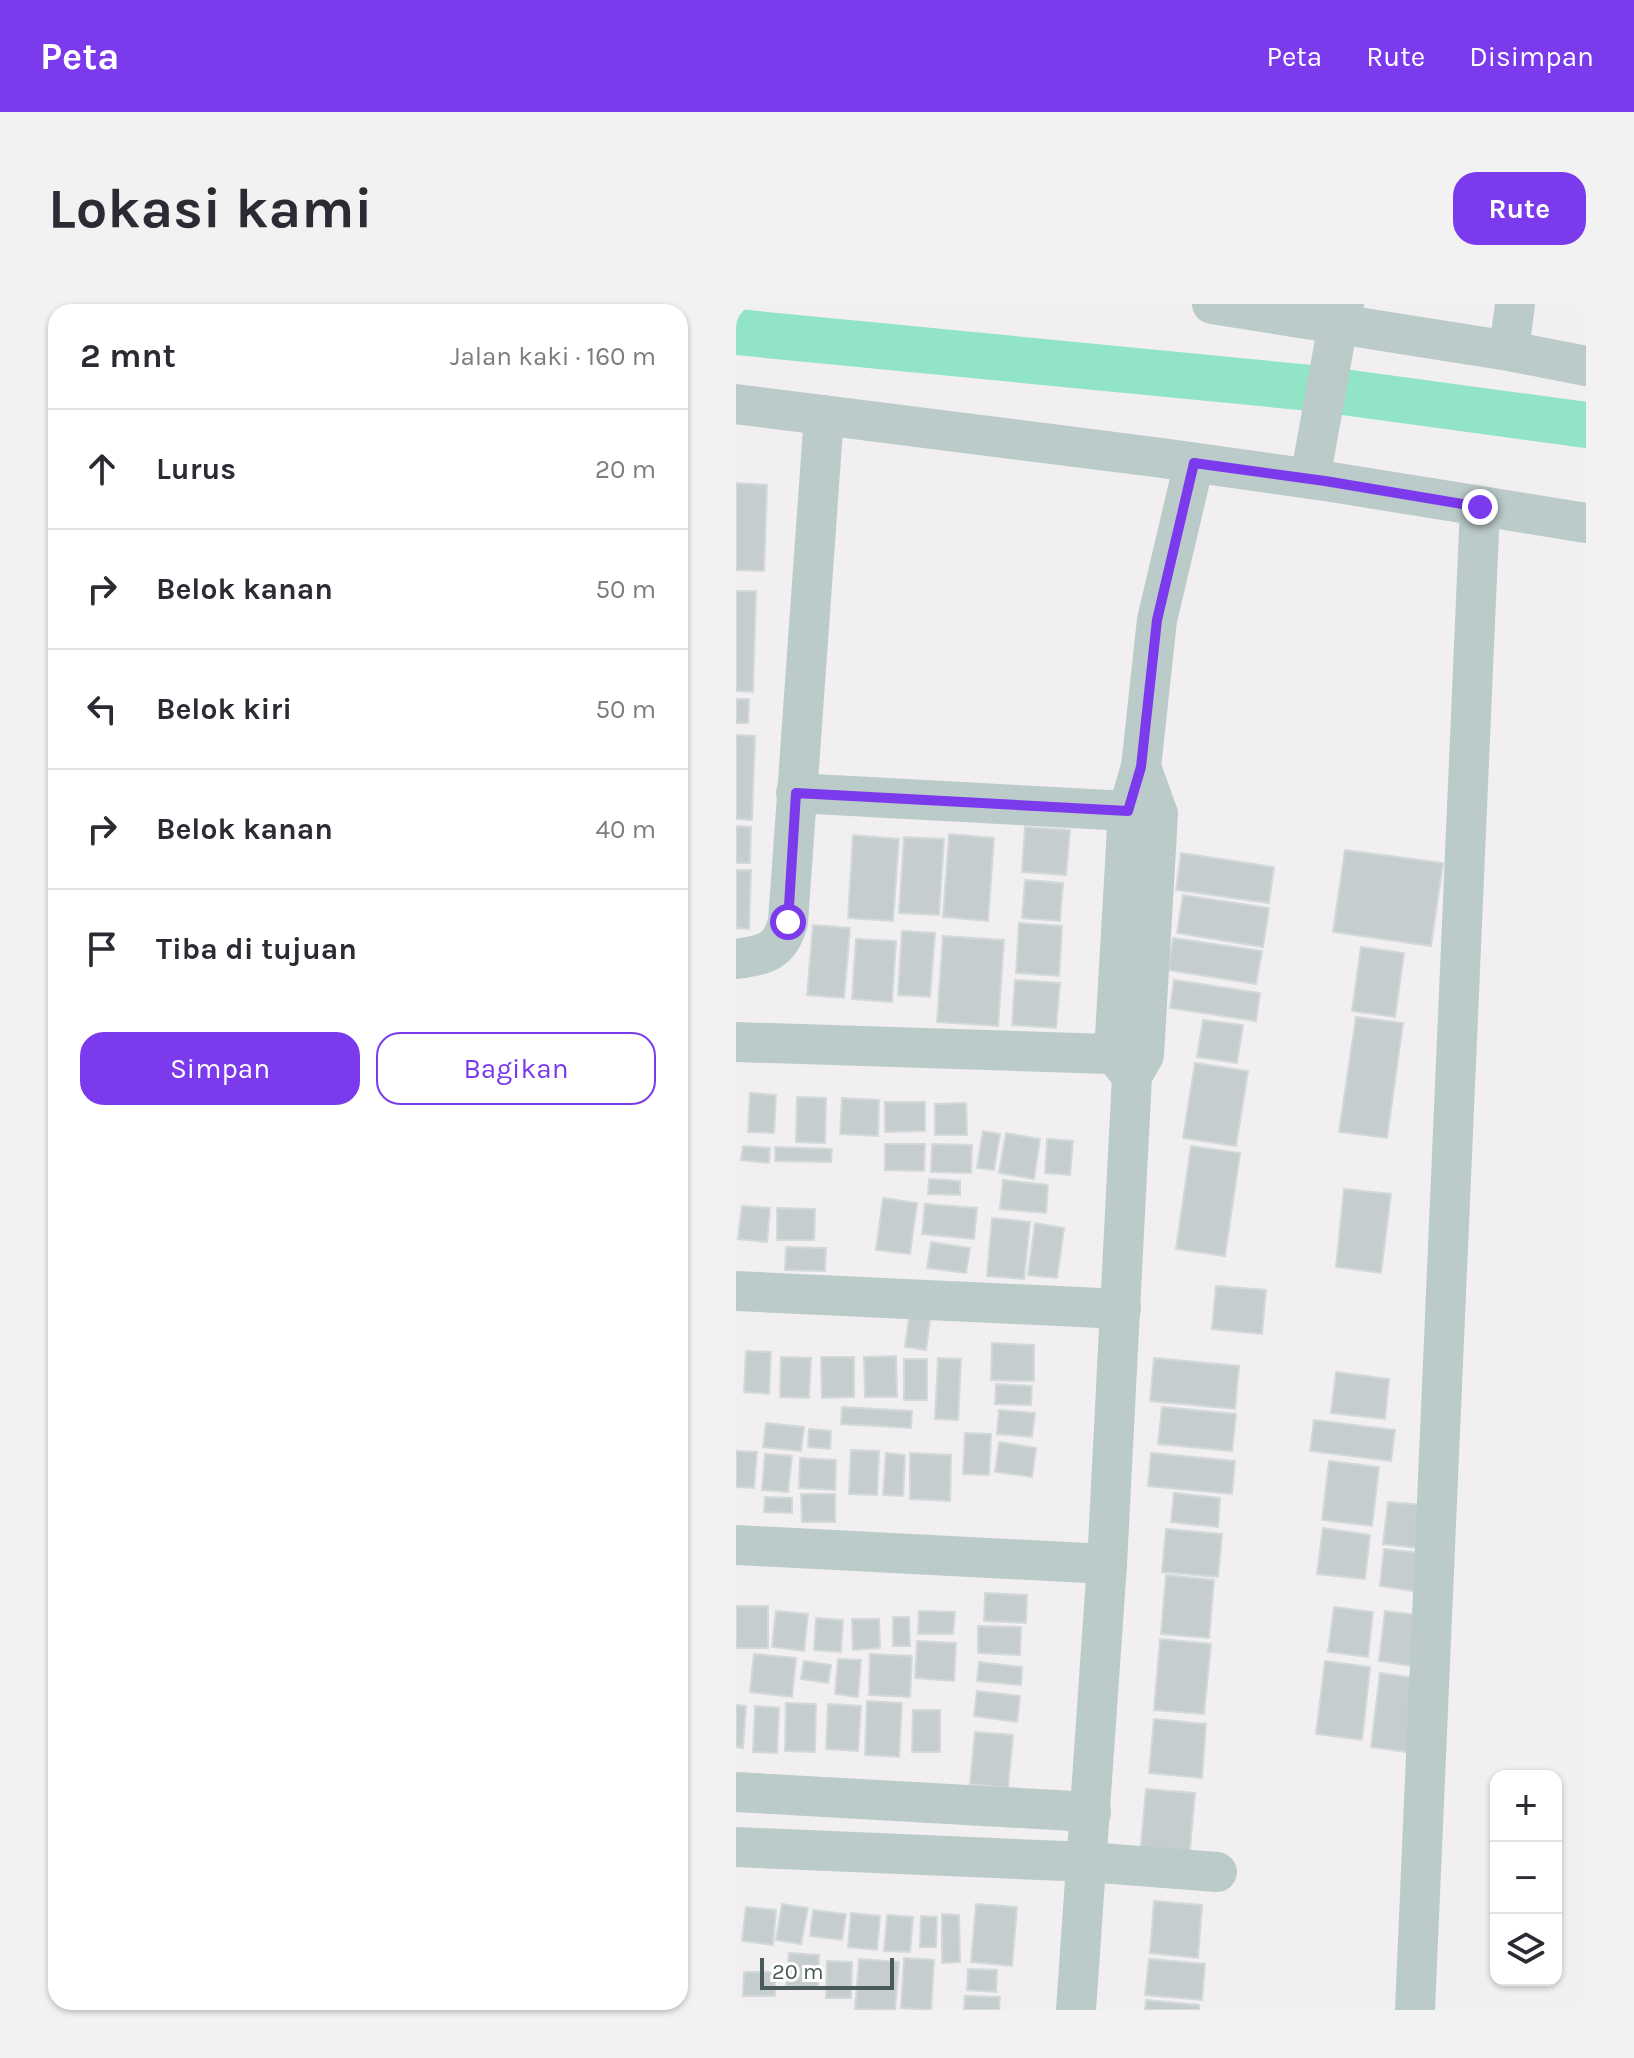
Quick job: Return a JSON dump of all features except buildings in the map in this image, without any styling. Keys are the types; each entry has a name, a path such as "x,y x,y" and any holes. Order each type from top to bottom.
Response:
{"street":[{"path":"1212,304 1340,321 1586,366"},
{"path":"1509,351 1515,304"},
{"path":"1318,480 1317,440 1340,321"},
{"path":"736,404 1318,480 1586,523"},
{"path":"736,959 771,951 784,937 788,922 824,415"},
{"path":"1076,2010 1121,1309 1143,813 1141,767 1157,620 1194,463"},
{"path":"1415,2010 1480,507"},
{"path":"796,793 1143,813"},
{"path":"736,1042 1130,1062"},
{"path":"736,1291 1121,1309"},
{"path":"736,1545 1107,1564"},
{"path":"736,1792 1091,1812"},
{"path":"736,1847 1087,1862 1217,1872"}],"waterway":[{"path":"736,332 1321,389 1586,425"}],"route":[{"path":"788,922 796,793 1128,811 1141,767 1157,620 1194,463 1480,507"}]}
